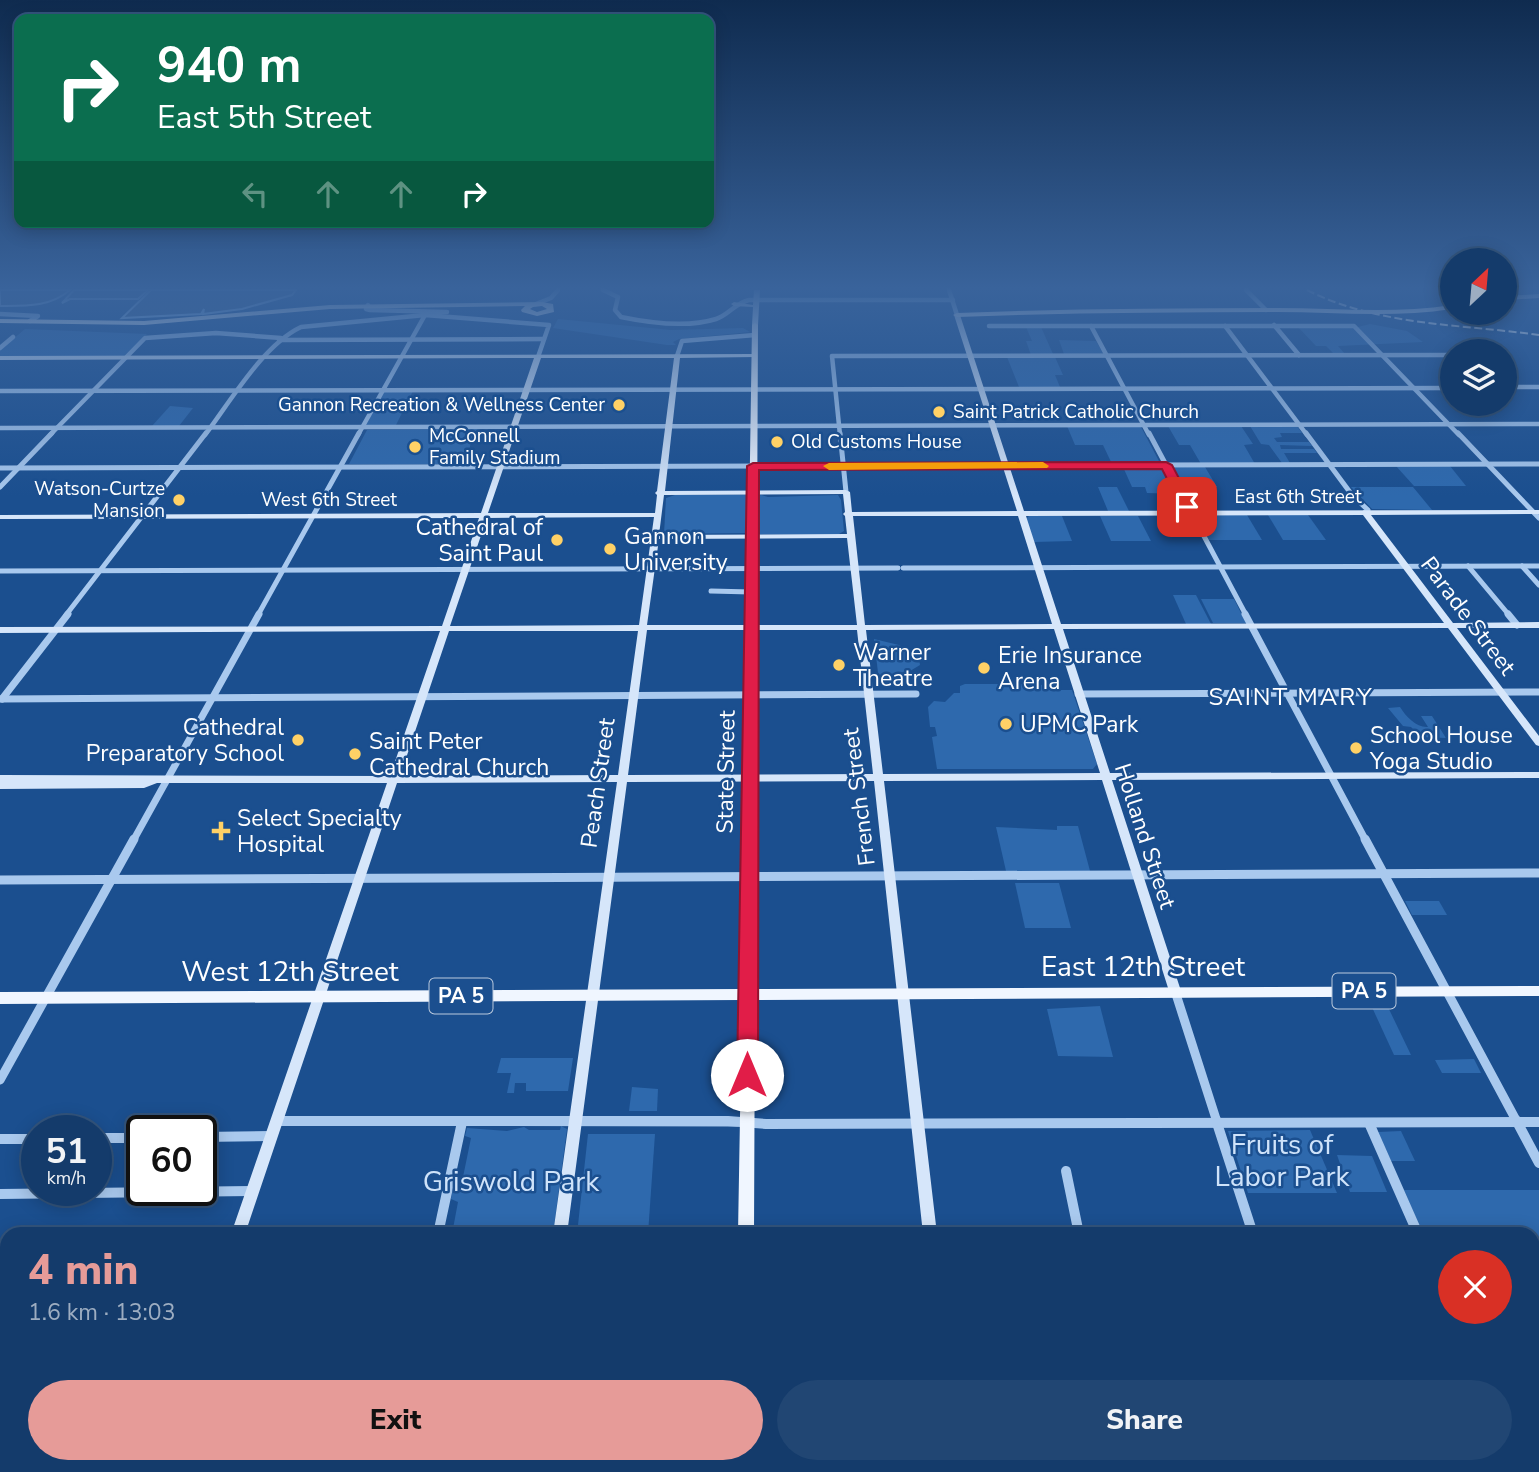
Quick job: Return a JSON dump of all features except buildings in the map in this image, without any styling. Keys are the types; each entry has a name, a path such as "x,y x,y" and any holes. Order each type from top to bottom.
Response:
{"main road":[{"name":"State Street","path":"746,1227 754,359"},
{"name":"East 12th Street","path":"748,994 1539,991"},
{"name":"West 12th Street","path":"0,998 748,994"}],"street":[{"path":"0,486 125,359"},
{"path":"1,700 263,359"},
{"path":"0,1080 401,359"},
{"path":"240,1227 537,359"},
{"name":"Peach Street","path":"561,1227 658,515 677,359"},
{"name":"French Street","path":"832,359 847,514 863,627 929,1227"},
{"name":"Holland Street","path":"970,359 1251,1227"},
{"path":"1109,359 1539,1163"},
{"name":"Parade Street","path":"1250,359 1357,501 1357,505 1365,512 1539,743"},
{"path":"1385,359 1537,514"},
{"path":"1517,387 1539,387"},
{"path":"0,391 1440,388"},
{"path":"0,428 1539,424"},
{"path":"0,468 1539,464"},
{"path":"659,494 846,492"},
{"name":"East 6th Street","path":"847,514 1537,514"},
{"name":"West 6th Street","path":"0,517 658,515"},
{"path":"655,537 850,536"},
{"path":"1468,566 1517,625"},
{"path":"1522,566 1539,585"},
{"path":"0,571 1539,566"},
{"path":"711,591 751,592"},
{"path":"0,630 1539,625"},
{"path":"1078,694 1539,692"},
{"path":"1,700 916,694"},
{"path":"0,778 144,784 154,780 1539,775"},
{"path":"0,785 54,781"},
{"path":"0,880 1539,873"},
{"path":"276,1121 918,1124 1539,1122"},
{"path":"440,1227 462,1122"},
{"path":"1369,1123 1415,1227"},
{"path":"217,1137 271,1136"},
{"path":"0,1139 21,1139"},
{"path":"1066,1171 1078,1227"},
{"path":"0,1194 252,1191"}],"green space":[{"path":"1008,359 1056,359 1063,375 1055,375 1060,387 1019,387"},
{"path":"384,391 413,391 396,425 366,425"},
{"path":"170,406 193,408 179,426 152,426"},
{"path":"1067,426 1141,427 1160,463 1112,464 1103,445 1075,445"},
{"path":"1168,426 1241,426 1253,444 1244,445 1255,464 1201,464 1190,445 1179,445"},
{"path":"1250,426 1297,426 1302,433 1280,433 1282,437 1274,438 1277,442 1309,442 1312,446 1280,445 1281,449 1314,449 1317,453 1284,453 1290,463 1282,463 1269,445 1261,444"},
{"name":"McConnell Family Stadium","path":"480,429 472,439 465,464 349,464 367,430"},
{"path":"1396,466 1450,466 1466,486 1414,486"},
{"path":"1123,467 1163,468 1178,494 1147,493 1145,487 1132,487"},
{"path":"1171,467 1205,467 1217,487 1180,487"},
{"path":"1098,487 1117,487 1129,511 1108,511"},
{"path":"1351,487 1413,487 1432,510 1372,509"},
{"path":"675,495 746,495 747,533 664,534 666,498"},
{"path":"838,495 841,500 844,531 839,534 760,534 758,496"},
{"path":"1247,515 1262,540 1209,540 1196,517"},
{"path":"1268,515 1308,515 1326,540 1283,540"},
{"path":"1029,516 1062,516 1072,541 1034,542 1026,519"},
{"path":"1100,516 1138,516 1151,541 1111,541"},
{"path":"1173,595 1196,595 1211,624 1186,624"},
{"path":"1201,599 1234,599 1246,623 1213,623"},
{"path":"874,639 899,645 918,655 920,665 900,677 879,681"},
{"name":"UPMC Park","path":"1039,684 1057,690 1072,690 1097,764 1093,769 937,769 932,737 937,736 935,727 930,727 928,707 934,701 945,702 954,693 960,693 960,686"},
{"path":"1400,707 1420,726 1428,727 1421,716 1432,716 1446,738 1421,737 1411,727 1403,726 1388,708"},
{"path":"1057,826 1078,826 1090,871 1006,871 996,827 1057,830"},
{"path":"1015,883 1059,883 1071,928 1025,928"},
{"path":"1405,901 1439,901 1447,915 1412,915"},
{"path":"1371,1005 1387,1005 1411,1055 1394,1055"},
{"path":"1100,1006 1113,1057 1058,1056 1047,1009"},
{"path":"501,1058 573,1058 568,1091 526,1091 526,1083 515,1083 514,1093 507,1093 511,1073 497,1073"},
{"path":"1474,1059 1481,1073 1442,1073 1435,1060"},
{"path":"632,1087 658,1089 657,1111 629,1111"},
{"name":"Griswold Park","path":"561,1126 567,1129 554,1227 453,1227 458,1202 451,1199 455,1179 463,1177 471,1138 465,1136 467,1128 507,1131 524,1127 529,1130 560,1130"},
{"name":"Fruits of Labor Park","path":"1310,1130 1337,1193 1248,1193 1228,1131"},
{"path":"1401,1131 1415,1161 1391,1161 1378,1132"},
{"path":"588,1134 655,1134 648,1227 578,1227"},
{"path":"1337,1155 1372,1156 1387,1192 1350,1192"},
{"path":"1404,1190 1539,1190 1539,1227 1420,1227"}],"slow traffic":[{"path":"829,466 1043,466"}],"place":[{"name":"Gannon Recreation & Wellness Center","path":"619,405"},
{"name":"Saint Patrick Catholic Church","path":"939,412"},
{"name":"Old Customs House","path":"777,442"},
{"name":"McConnell Family Stadium","path":"415,447"},
{"name":"Watson-Curtze Mansion","path":"179,500"},
{"name":"Cathedral of Saint Paul","path":"557,540"},
{"name":"Gannon University","path":"610,549"},
{"name":"Warner Theatre","path":"839,665"},
{"name":"Erie Insurance Arena","path":"984,668"},
{"name":"UPMC Park","path":"1006,724"},
{"name":"Cathedral Preparatory School","path":"298,740"},
{"name":"School House Yoga Studio","path":"1356,748"},
{"name":"Saint Peter Cathedral Church","path":"355,754"},
{"name":"Select Specialty Hospital","path":"221,831"}],"district":[{"name":"SAINT MARY","path":"1291,697"}],"route":[{"path":"747,1075 753,466 1166,465 1187,507"}]}
